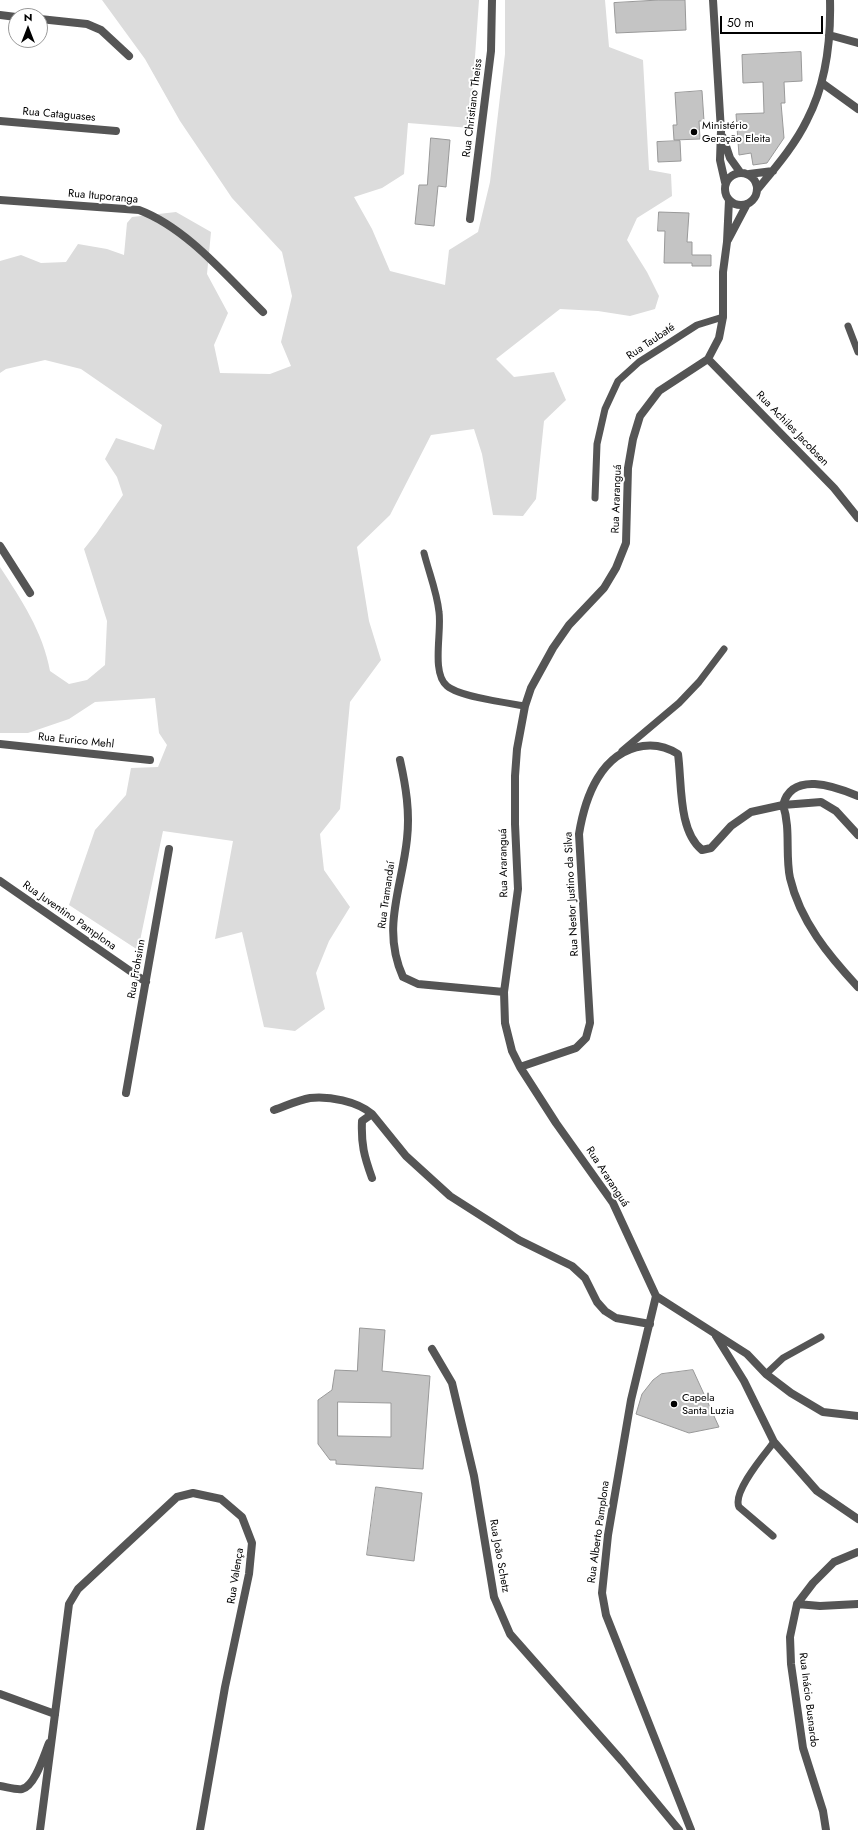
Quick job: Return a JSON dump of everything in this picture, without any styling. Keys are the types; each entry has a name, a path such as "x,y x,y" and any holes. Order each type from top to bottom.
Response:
{"street":[{"name":"Rua Christiano Theiss","path":"470,219 491,51 492,0"},
{"path":"713,0 721,131 720,160 725,182 725,192 729,200 737,205 747,204 754,199 757,190 799,135 807,120 822,83 829,35 830,0"},
{"path":"48,20 87,24 101,30 129,56"},
{"path":"829,35 858,43"},
{"path":"822,83 858,109"},
{"name":"Rua Cataguases","path":"0,121 116,131"},
{"path":"721,131 730,158 740,172"},
{"path":"725,182 731,175 740,172 749,174 773,171"},
{"path":"749,174 756,181 757,190"},
{"name":"Rua Ituporanga","path":"0,200 139,210 156,217 186,237 263,312"},
{"name":"Rua Araranguá","path":"656,1296 614,1203 556,1123 512,1052 505,1023 504,992 518,889 515,824 515,776 517,749 525,706 531,688 553,648 570,625 604,588 616,568 626,543 628,517 628,468 633,439 640,416 659,391 708,359 719,338 723,317 723,272 727,242 729,200"},
{"name":"Rua Araranguá","path":"727,242 747,204"},
{"name":"Rua Achiles Jacobsen","path":"708,359 829,482 858,518"},
{"path":"0,546 30,594"},
{"name":"Rua Eurico Mehl","path":"0,744 150,760"},
{"name":"Rua Nestor Justino da Silva","path":"520,1067 576,1048 586,1038 590,1023 579,834 583,812 594,785 605,767 617,755 635,747 652,745 669,748 678,754 682,809 688,831 695,845 702,850 711,848 731,826 751,812 783,805"},
{"name":"Rua Tramandaí","path":"400,760 407,790 408,812 407,840 394,918 393,945 397,964 403,977 418,984 504,992"},
{"path":"858,796 827,785 808,784 794,787 786,795 783,805 787,817 790,878 802,912 831,958 858,987"},
{"path":"783,805 821,802 836,811 858,834"},
{"name":"Rua Frohsinn","path":"126,1093 169,849"},
{"name":"Rua Juventino Pamplona","path":"0,881 146,982"},
{"path":"274,1110 309,1098 328,1098 365,1108 372,1114 406,1156 450,1196 519,1240 572,1266 585,1278 597,1302 605,1311 616,1318 650,1324"},
{"path":"372,1114 362,1121 361,1141 363,1156 372,1178"},
{"path":"656,1296 747,1354 766,1374 791,1393 823,1412 858,1416"},
{"name":"Rua Alberto Pamplona","path":"656,1296 631,1400 608,1534 602,1592 606,1615 691,1830"},
{"path":"714,1333 744,1381 774,1442 817,1491 858,1519"},
{"name":"Rua João Schetz","path":"432,1349 452,1383 474,1476 494,1597 510,1634 622,1761 679,1830"},
{"name":"Rua Valença","path":"40,1830 54,1731 69,1604 78,1589 177,1497 194,1493 221,1499 242,1517 252,1544 249,1574 225,1687 200,1830"},
{"name":"Rua Inácio Busnardo","path":"826,1830 823,1811 803,1748 792,1671 790,1637 797,1604 834,1562 858,1552"},
{"path":"797,1604 820,1606 858,1604"},
{"path":"0,1694 55,1714"},
{"path":"0,1786 21,1789 29,1786 54,1731"}],"lane":[{"name":"Rua Taubaté","path":"595,498 597,444 605,409 618,381 639,362 697,325 723,317"},
{"path":"848,326 858,352"},
{"path":"424,553 438,600 440,614 438,667 441,680 448,687 476,697 525,706"},
{"path":"617,755 679,703 699,682 724,649"},
{"path":"766,1374 783,1358 821,1337"},
{"path":"773,1536 739,1507 736,1502 737,1496 755,1466 774,1442"}],"shaded area":[{"path":"102,0 479,0 470,128 408,123 404,174 382,188 354,197 372,229 390,271 445,285 449,250 478,232 490,182 505,54 505,0 605,0 609,47 643,60 649,170 671,174 672,196 637,218 627,240 647,272 659,296 655,309 630,316 598,311 560,309 496,359 514,377 554,372 566,400 544,421 536,499 523,516 493,515 482,454 474,429 431,435 390,515 357,547 369,621 381,660 350,702 340,809 320,834 324,870 350,907 329,941 316,973 325,1009 295,1031 264,1027 242,932 215,939 233,841 163,831 138,950 69,905 95,830 126,795 131,768 158,767 167,745 159,733 155,698 95,702 69,719 28,733 0,733 0,567 37,629 47,657 50,671 69,684 87,680 105,665 107,621 84,549 123,495 117,477 105,459 116,438 154,450 162,425 81,369 45,360 6,369 0,373 0,261 21,255 41,263 66,262 78,244 107,249 124,255 127,223 132,217 176,212 211,232 207,274 228,313 214,345 220,373 270,374 291,366 281,342 292,296 282,252 232,198 180,121 145,59"}],"building":[{"path":"685,0 686,30 616,33 614,3"},
{"path":"801,52 802,81 784,82 785,103 781,103 784,138 767,163 753,165 751,153 739,155 736,114 764,113 763,82 743,83 742,55"},
{"path":"702,91 704,121 699,121 700,139 674,140 673,125 677,125 675,93"},
{"path":"431,138 450,140 446,187 438,186 434,226 415,224 419,185 427,185"},
{"path":"680,141 681,161 658,162 657,142"},
{"path":"659,212 689,213 687,242 692,242 692,255 711,255 711,266 692,266 692,263 664,263 665,231 658,231"},
{"path":"360,1328 385,1330 382,1371 430,1376 423,1469 336,1464 336,1460 330,1460 318,1444 318,1400 332,1390 335,1370 357,1371","holes":["338,1402 391,1403 391,1437 338,1436"]},
{"name":"Capela Santa Luzia","path":"693,1370 719,1427 689,1433 636,1414 642,1394 653,1380 661,1374"},
{"path":"376,1487 422,1493 414,1561 367,1555"}],"place":[{"name":"Ministério Geração Eleita","path":"694,132"},
{"name":"Capela Santa Luzia","path":"674,1404"}]}
